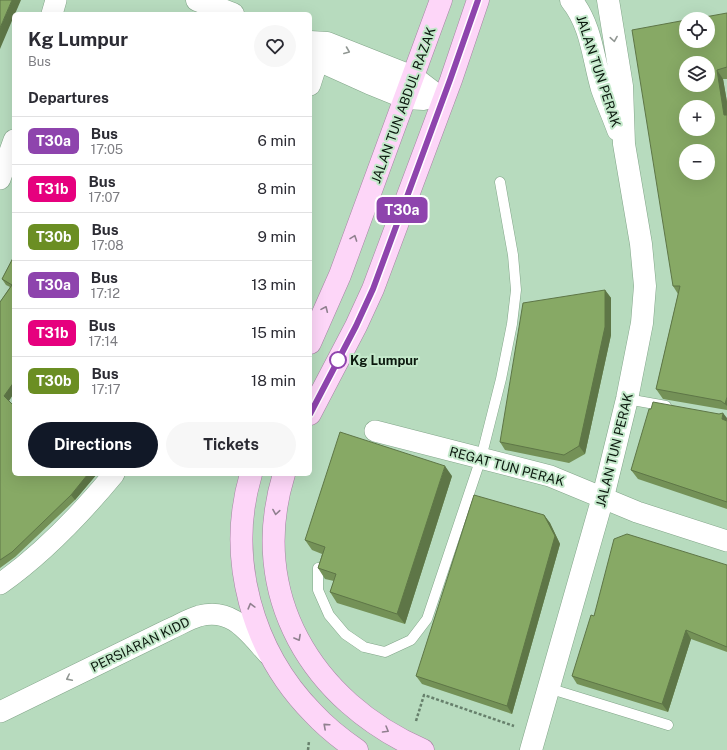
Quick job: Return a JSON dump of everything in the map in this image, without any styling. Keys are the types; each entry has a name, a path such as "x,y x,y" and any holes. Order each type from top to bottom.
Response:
{"main road":[{"path":"197,0 228,12"},
{"name":"JALAN TUN ABDUL RAZAK","path":"312,338 340,275 441,0"},
{"path":"312,410 356,326 373,289 443,100 478,0"},
{"name":"JALAN TUN PERAK","path":"571,0 578,8 585,22 603,90 624,144"},
{"name":"JALAN TUN PERAK","path":"533,742 603,497 627,399 642,323 645,286 641,244 624,144 622,86 608,0"},
{"path":"313,50 327,43 413,77 443,100"},
{"path":"313,50 369,83 406,98 443,100"},
{"path":"250,476 243,521 242,551 246,588 256,624 272,659 291,688 313,713 338,736 357,750"},
{"path":"283,476 280,486 275,521 274,560 280,592 291,626 308,656 324,678 352,707 383,728 423,750"}],"street":[{"path":"53,12 56,0"},
{"path":"312,62 313,50"},
{"path":"0,178 12,145"},
{"name":"REGAT TUN PERAK","path":"375,431 550,476 637,512 727,541"},
{"path":"0,584 24,567 62,533 112,476"},
{"name":"PERSIARAN KIDD","path":"0,712 197,616 220,614 235,621 251,635 272,659"}],"lane":[{"path":"318,568 318,590 329,614 345,634 364,648 385,652 411,640 427,619 481,458 501,378 512,324 516,290 513,255 500,182"},
{"path":"627,399 673,407"},
{"path":"548,688 668,725"}],"path":[{"path":"424,695 533,742"}],"building":[{"path":"0,0 12,0 0,28"},
{"path":"727,13 727,67 717,70 724,115 727,115 727,397 725,404 721,401 656,389 680,286 673,286 632,30 679,21 679,48 715,48 715,15"},
{"path":"12,260 12,285 2,279"},
{"path":"12,285 12,385 4,396 12,404 12,476 86,476 71,495 12,552 0,560 0,302"},
{"path":"605,290 605,327 579,446 564,455 500,442 523,303"},
{"path":"653,402 719,414 723,413 722,419 727,421 727,502 631,470 649,409 651,409"},
{"path":"340,432 445,466 397,614 330,592 336,574 318,568 325,547 305,540"},
{"path":"474,495 544,515 555,536 507,706 416,676"},
{"path":"627,534 727,565 727,647 686,630 662,704 572,676 591,615 594,616 614,539"}],"bus line":[{"name":"T30a","path":"312,410 356,326 373,289 443,100 478,0"}],"place":[{"name":"Kg Lumpur","path":"338,360"}]}
